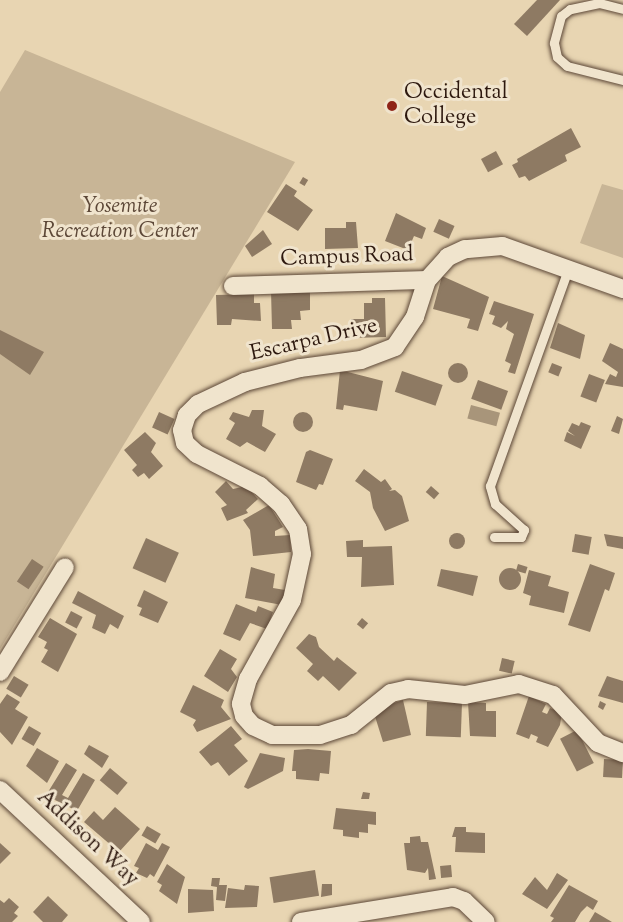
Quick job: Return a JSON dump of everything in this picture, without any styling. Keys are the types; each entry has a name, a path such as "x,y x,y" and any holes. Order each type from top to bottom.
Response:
{"street":[{"name":"Campus Road","path":"233,286 426,280 448,257 480,245 502,246 623,289"},
{"name":"Escarpa Drive","path":"426,280 415,317 394,347 370,358 300,368 244,382 198,404 188,415 182,430 185,443 197,454 260,486 281,504 298,530 303,554 292,600 248,679 241,704 244,717 253,726 272,735 320,735 351,725 391,693 408,689 465,695 519,684 553,695 598,743 623,753"},
{"path":"0,672 65,567"},
{"name":"Addison Way","path":"0,790 141,922"},
{"path":"301,922 453,897 464,901 486,922"}],"lane":[{"path":"623,9 598,3 570,9 561,16 554,43 557,57 567,66 623,80"},
{"path":"494,537 522,537 524,530 495,504 490,496 490,486 568,269"}],"green space":[{"name":"Yosemite Recreation Center","path":"25,50 295,162 0,649 0,92"},
{"path":"602,184 623,190 623,258 580,243"}],"shaded area":[{"path":"471,405 500,413 496,426 467,419"}],"building":[{"path":"537,0 560,0 527,36 514,24"},
{"path":"571,128 581,147 565,155 567,161 529,181 525,176 519,178 512,165 518,162 517,159"},
{"path":"496,151 503,164 488,172 481,159"},
{"path":"303,177 308,180 305,186 299,183"},
{"path":"286,184 297,191 294,196 313,210 298,231 267,212"},
{"path":"396,213 426,228 422,239 414,236 408,250 385,241"},
{"path":"439,219 455,226 449,239 433,232"},
{"path":"346,222 356,222 358,248 325,249 325,228 346,228"},
{"path":"263,230 272,244 252,257 245,246"},
{"path":"442,276 489,297 478,331 467,328 470,319 433,309"},
{"path":"271,291 310,291 310,310 300,311 301,320 291,320 292,329 272,329"},
{"path":"254,294 254,303 260,303 261,321 232,319 231,325 217,325 216,295"},
{"path":"372,298 385,298 386,337 352,338 351,319 364,319 364,303 372,303"},
{"path":"494,301 534,314 515,374 508,372 511,364 505,361 514,334 506,329 508,321 501,328 492,324 495,316 489,314"},
{"path":"558,323 585,335 580,359 550,348"},
{"path":"0,330 44,352 30,375 0,354"},
{"path":"610,343 623,349 623,387 605,384 610,374 616,377 618,372 602,361"},
{"path":"458,363 465,366 468,373 465,380 458,383 451,380 448,373 451,366"},
{"path":"552,363 562,367 558,376 548,372"},
{"path":"340,370 383,381 377,411 344,405 343,410 336,409"},
{"path":"402,371 443,385 435,406 395,392"},
{"path":"589,374 605,380 596,402 580,396"},
{"path":"478,380 508,391 501,410 471,399"},
{"path":"252,410 264,410 262,426 276,434 265,452 247,442 240,447 226,439 235,423 229,419 233,412 249,417"},
{"path":"159,412 175,419 168,434 152,428"},
{"path":"303,412 310,415 313,422 310,429 303,432 296,429 293,422 296,415"},
{"path":"617,416 623,419 619,434 611,431"},
{"path":"581,422 591,426 581,449 564,441 567,432 575,436 568,431 572,423 579,426"},
{"path":"145,432 156,443 151,452 163,466 149,479 144,473 138,477 132,470 137,465 124,450"},
{"path":"310,450 333,459 323,485 319,484 316,490 296,482 306,452"},
{"path":"364,469 381,482 385,479 392,489 389,491 395,490 402,496 409,521 385,531 373,508 370,492 355,481"},
{"path":"226,481 233,489 246,486 258,499 246,510 248,513 227,521 221,508 227,505 215,492"},
{"path":"431,486 439,493 434,499 426,492"},
{"path":"269,505 283,527 275,531 275,536 290,535 291,552 253,556 250,530 243,520"},
{"path":"457,533 463,535 465,541 463,547 457,549 451,547 449,541 451,535"},
{"path":"575,534 592,537 589,555 572,552"},
{"path":"604,534 623,537 623,549 607,546"},
{"path":"146,538 179,553 165,583 133,568"},
{"path":"363,540 363,547 392,546 394,585 361,587 362,557 347,557 346,541"},
{"path":"32,559 44,567 29,589 17,581"},
{"path":"518,564 528,567 526,574 516,571"},
{"path":"590,564 615,573 609,591 605,589 590,632 568,625"},
{"path":"251,567 275,574 273,588 285,590 282,605 245,598"},
{"path":"510,568 518,571 521,579 518,587 510,590 502,587 499,579 502,571"},
{"path":"441,569 478,576 473,596 437,586"},
{"path":"529,570 551,576 548,586 569,592 564,613 529,605 531,596 523,593"},
{"path":"144,590 168,602 158,623 139,615 142,608 137,606"},
{"path":"78,591 124,616 118,629 110,624 105,634 92,628 96,615 72,603"},
{"path":"236,604 256,612 258,606 273,612 267,629 250,623 240,641 223,634"},
{"path":"71,611 83,617 77,628 65,623"},
{"path":"50,618 77,634 58,672 41,662 48,650 44,648 47,642 38,637"},
{"path":"362,618 368,623 363,629 357,624"},
{"path":"309,634 316,637 319,647 334,661 337,657 357,673 339,691 323,676 318,681 307,671 313,664 296,648"},
{"path":"220,649 237,659 231,669 237,677 228,692 204,676"},
{"path":"502,658 515,661 512,674 499,671"},
{"path":"14,676 29,685 21,698 6,689"},
{"path":"607,676 623,681 623,703 598,696"},
{"path":"193,685 224,700 221,707 231,719 197,732 193,725 196,720 180,712"},
{"path":"7,694 20,702 15,709 28,717 12,745 0,732 0,704"},
{"path":"529,696 546,704 542,712 547,714 550,708 562,713 560,725 548,747 536,742 538,737 531,734 529,739 516,734"},
{"path":"403,700 411,735 383,742 373,710"},
{"path":"600,701 606,704 603,710 598,707"},
{"path":"427,702 462,703 461,737 426,736"},
{"path":"468,702 486,703 486,711 496,711 496,737 470,736"},
{"path":"29,726 41,733 34,746 22,739"},
{"path":"231,726 242,739 234,745 248,761 229,776 218,762 211,766 199,752"},
{"path":"577,730 594,763 577,772 560,739"},
{"path":"89,745 109,756 102,768 84,754"},
{"path":"37,748 59,761 47,783 26,766"},
{"path":"294,750 331,751 329,774 320,773 319,781 296,779 296,771 292,771"},
{"path":"260,753 285,758 283,771 248,789 244,787"},
{"path":"604,759 623,760 622,778 603,777"},
{"path":"66,763 77,770 62,795 68,798 83,773 95,780 77,811 53,799 48,792"},
{"path":"110,768 128,783 117,795 100,780"},
{"path":"363,792 370,793 369,799 361,799"},
{"path":"115,807 140,829 119,852 84,822 94,811 103,820"},
{"path":"336,808 376,812 376,825 368,824 368,833 359,832 359,838 343,836 343,830 333,829"},
{"path":"147,826 161,834 155,844 142,836"},
{"path":"455,827 466,827 466,832 485,833 485,853 455,852 456,837 452,837"},
{"path":"420,836 421,842 428,842 436,879 429,880 428,868 425,873 407,870 404,843 410,843 410,837"},
{"path":"0,843 11,853 0,864"},
{"path":"146,843 158,850 162,843 170,847 154,877 150,874 147,878 136,873 139,868 134,866"},
{"path":"167,864 185,877 177,904 159,891 162,885 157,882"},
{"path":"451,865 452,877 441,878 440,866"},
{"path":"315,870 319,896 274,903 270,877"},
{"path":"557,873 568,880 547,909 522,894 535,877 547,890"},
{"path":"212,878 220,878 219,885 227,885 225,901 216,900 217,887 211,886"},
{"path":"322,884 332,884 332,895 321,897"},
{"path":"245,885 259,886 257,907 225,908 228,888 244,890"},
{"path":"569,885 598,901 593,910 587,906 575,922 551,922 554,918 550,916"},
{"path":"188,889 213,890 214,911 188,913"},
{"path":"48,896 68,915 62,922 43,922 33,912"},
{"path":"9,898 19,907 14,913 18,916 12,922 0,922 0,900 4,903"},
{"path":"595,912 612,922 589,922"}],"place":[{"name":"Occidental College","path":"392,106"}]}
